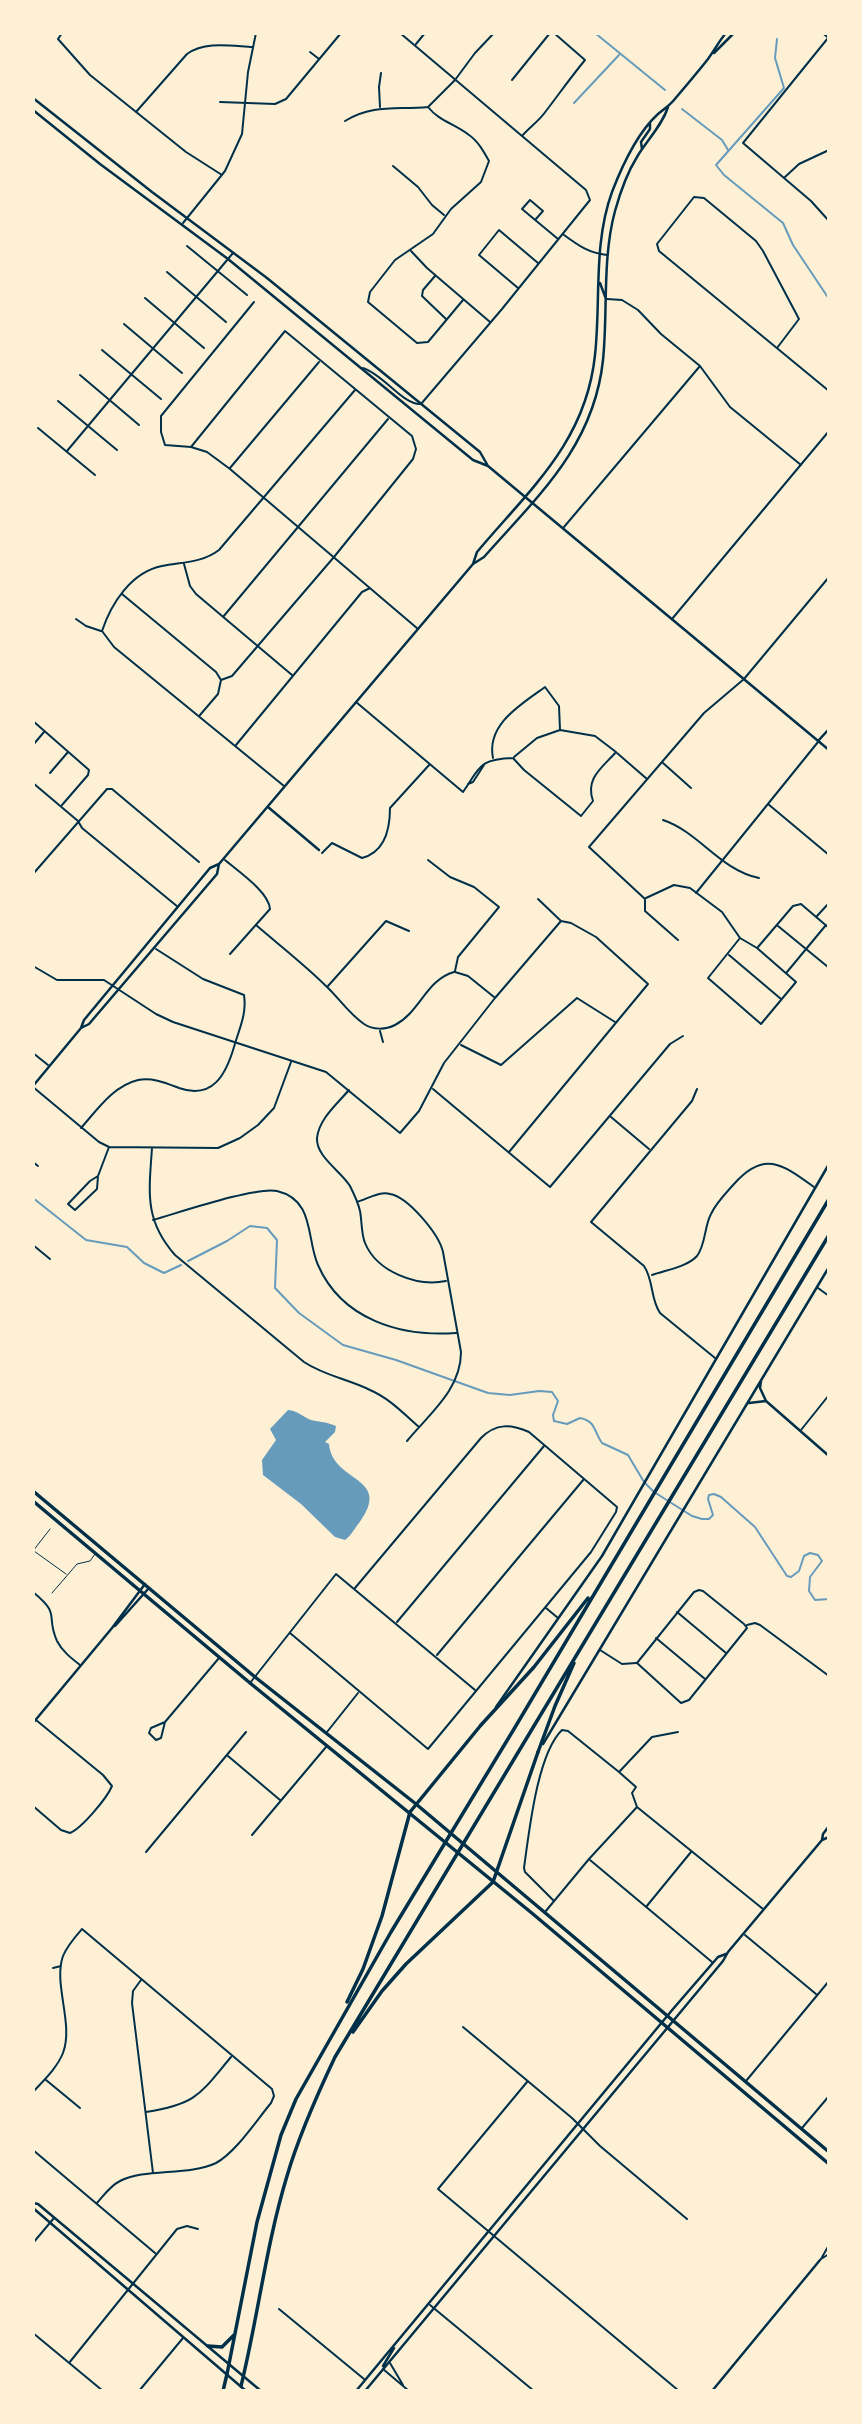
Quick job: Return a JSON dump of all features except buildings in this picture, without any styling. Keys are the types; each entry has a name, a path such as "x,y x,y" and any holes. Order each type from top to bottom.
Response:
{"main road":[{"path":"709,58 726,33"},
{"path":"473,564 477,552 564,449 586,400 595,358 599,254 606,212 631,151 650,124 734,33"},
{"path":"823,33 829,38"},
{"path":"33,98 233,252 421,404 480,452 488,466"},
{"path":"81,1028 89,1024 155,949 217,874 223,858 473,564 484,557 574,450 588,421 600,383 607,255 616,207 642,149 664,119 668,107"},
{"path":"33,110 100,164 228,259 473,460 488,466 829,750"},
{"path":"642,149 641,142 650,129 650,124"},
{"path":"599,279 606,299"},
{"path":"818,741 829,729"},
{"path":"268,806 321,852"},
{"path":"33,1087 81,1028 84,1020 178,907 210,869 219,864"},
{"path":"481,1726 602,1556 829,1164"},
{"path":"223,2391 257,2222 281,2135 296,2099 337,2023 829,1199"},
{"path":"240,2388 287,2174 335,2057 829,1235"},
{"path":"538,1752 829,1267"},
{"path":"761,1380 760,1388 766,1401 829,1456"},
{"path":"745,1407 754,1401 766,1401"},
{"path":"33,1491 255,1677 416,1804 829,2152"},
{"path":"33,1501 250,1683 410,1812 829,2164"},
{"path":"34,1722 140,1590 147,1586"},
{"path":"112,1628 123,1620 144,1594 147,1586"},
{"path":"337,2023 363,1969 382,1916 410,1812 534,1667 596,1588"},
{"path":"335,2057 382,1991 406,1964 494,1882 555,1706 582,1647"},
{"path":"822,1840 829,1826"},
{"path":"365,2391 673,2022 726,1954 822,1840 829,1837"},
{"path":"356,2391 712,1963 726,1954"},
{"path":"33,2203 38,2204 261,2391"},
{"path":"33,2208 246,2391"},
{"path":"712,2391 820,2260"},
{"path":"208,2346 222,2347 235,2333"},
{"path":"383,2369 384,2362 397,2342"}],"street":[{"path":"62,33 58,39 90,75 186,152 222,175"},
{"path":"182,224 222,175 242,134 248,72 256,33"},
{"path":"220,102 275,104 286,99 341,33"},
{"path":"363,368 378,375 411,403 421,404 539,264 587,204 590,196 400,33"},
{"path":"415,45 425,33"},
{"path":"345,121 360,112 380,108 428,107 456,80 475,53 494,33"},
{"path":"512,80 552,33 585,60 545,113 522,136"},
{"path":"829,38 743,143 829,221"},
{"path":"136,112 195,48 254,47"},
{"path":"310,52 320,59"},
{"path":"380,108 381,73"},
{"path":"428,107 435,117 470,135 482,148 489,162 481,181 445,216 433,234 396,260 370,292 368,302 417,344 428,342 463,300"},
{"path":"784,178 799,163 829,150"},
{"path":"489,162 495,161"},
{"path":"393,166 418,187 445,216"},
{"path":"777,348 799,319 756,242 704,198 694,197 657,244 659,251 829,391"},
{"path":"535,220 543,211 530,200 523,209 535,220 558,240"},
{"path":"519,288 479,255 499,230 539,264"},
{"path":"563,234 579,247 592,253 607,255"},
{"path":"187,246 247,295"},
{"path":"410,250 491,323"},
{"path":"66,451 233,252"},
{"path":"167,272 226,322"},
{"path":"435,275 422,290 422,296 447,319"},
{"path":"145,298 204,348"},
{"path":"606,299 622,300 638,310 661,334 700,366 730,407 801,465"},
{"path":"254,302 161,416 161,432 165,446 191,447 207,452 419,629"},
{"path":"124,324 182,373"},
{"path":"191,447 285,331 412,436 416,449 413,459 334,557 232,676 221,680"},
{"path":"102,349 161,399"},
{"path":"229,468 320,360"},
{"path":"563,528 700,366"},
{"path":"80,375 139,425"},
{"path":"102,631 108,611 122,593 147,570 184,564 219,550 356,390"},
{"path":"58,401 117,450"},
{"path":"223,617 389,418"},
{"path":"38,428 95,475"},
{"path":"671,620 829,431"},
{"path":"184,564 190,586 293,676"},
{"path":"678,940 645,911 645,899 589,847 704,713 744,679 829,577"},
{"path":"235,746 362,592 370,587"},
{"path":"122,593 216,672 221,680 218,694 199,716"},
{"path":"76,619 86,626 102,631 114,647 284,786"},
{"path":"493,759 491,746 497,729 514,709 545,687 559,706 560,730"},
{"path":"356,702 463,792 480,774 485,764 493,759 513,758 537,738 560,730 595,736 648,779"},
{"path":"33,721 89,770 88,775 61,806"},
{"path":"33,746 45,731"},
{"path":"696,893 818,741"},
{"path":"50,773 68,751"},
{"path":"513,758 523,770 580,816 593,801 589,790 593,779 617,752"},
{"path":"662,762 691,788"},
{"path":"321,852 332,843 362,858 372,855 387,836 390,828 390,808 430,764"},
{"path":"33,783 78,821 82,828 178,907"},
{"path":"33,874 107,789 112,789 199,862"},
{"path":"768,803 829,855"},
{"path":"663,820 676,824 721,861 747,875 759,878"},
{"path":"223,858 270,902 270,909 230,954"},
{"path":"428,860 450,877 474,887 499,907 458,957 454,972"},
{"path":"645,899 674,885 690,888 722,912 740,938 757,948 796,982 761,1024 708,978 740,938"},
{"path":"509,1152 648,984 596,937 571,923 561,921 538,899"},
{"path":"816,917 829,902"},
{"path":"757,948 793,906 801,904 827,926 786,973"},
{"path":"328,987 386,921 409,931"},
{"path":"33,966 57,979 104,980 156,1014 326,1072 400,1133 419,1111 444,1063 561,921"},
{"path":"256,925 328,987 354,1017 366,1026 380,1030 395,1025 409,1014 433,984 444,975 454,972 468,976 495,998"},
{"path":"777,925 828,967"},
{"path":"81,1128 110,1095 125,1085 139,1080 154,1080 183,1090 202,1091 217,1083 227,1071 246,1009 244,995 203,979 155,949"},
{"path":"727,954 781,999"},
{"path":"459,1044 500,1065 577,998 615,1023"},
{"path":"380,1030 383,1042"},
{"path":"432,1088 550,1187 670,1044 683,1036"},
{"path":"33,1053 49,1066"},
{"path":"33,1087 81,1128 109,1147 218,1148 240,1138 258,1125 274,1108 291,1061"},
{"path":"697,1088 692,1101 591,1222 639,1262 650,1276 654,1303 660,1312 715,1358"},
{"path":"349,1090 321,1124 318,1145 324,1156 345,1178 357,1202 364,1238 376,1260 396,1273 436,1283 447,1281"},
{"path":"610,1116 650,1150"},
{"path":"313,1146 318,1145"},
{"path":"98,1176 68,1204 75,1210 97,1189 98,1176 109,1147"},
{"path":"152,1148 149,1191 153,1220 175,1255 304,1362 322,1373 381,1395 419,1427"},
{"path":"33,1162 38,1166"},
{"path":"650,1276 684,1264 696,1256 713,1209 749,1168 762,1164 776,1165 814,1188"},
{"path":"153,1220 255,1192 277,1191 296,1201 305,1212 320,1270 339,1297 362,1314 400,1331 420,1334 456,1333"},
{"path":"357,1202 380,1194 390,1194 425,1220 439,1238 461,1352 458,1375 453,1385 407,1441"},
{"path":"33,1245 50,1259"},
{"path":"313,1273 320,1270"},
{"path":"817,1287 829,1296"},
{"path":"800,1431 829,1395"},
{"path":"290,1633 428,1749 595,1547 616,1512 616,1505 529,1432 509,1426 496,1427 481,1438 355,1588"},
{"path":"397,1623 544,1445"},
{"path":"436,1656 584,1479"},
{"path":"250,1683 336,1574 476,1690"},
{"path":"637,1663 694,1592 703,1591 745,1626"},
{"path":"33,1592 51,1609 55,1636 60,1646 81,1666"},
{"path":"545,1608 559,1619"},
{"path":"677,1612 727,1654"},
{"path":"745,1626 755,1623 760,1625 829,1676"},
{"path":"599,1650 622,1664 637,1663 681,1703 689,1700 706,1680 744,1634 745,1626"},
{"path":"656,1638 706,1680"},
{"path":"165,1722 151,1728 149,1733 152,1738 161,1738 165,1722 219,1657"},
{"path":"326,1733 360,1692"},
{"path":"33,1806 61,1830 70,1833 78,1828 112,1786 103,1775 34,1722"},
{"path":"554,1901 524,1868 542,1770 555,1737 562,1730 568,1731 636,1787 632,1793 637,1807 764,1910"},
{"path":"146,1852 246,1732"},
{"path":"619,1772 652,1737 678,1732"},
{"path":"252,1835 327,1744"},
{"path":"227,1755 281,1800"},
{"path":"544,1913 637,1807"},
{"path":"645,1908 693,1850"},
{"path":"589,1859 712,1963"},
{"path":"33,2092 62,2056 66,2043 61,1966 65,1952 82,1929 273,2092 271,2103 219,2161 204,2167 120,2181 97,2203"},
{"path":"743,1934 817,1995"},
{"path":"53,1968 61,1966"},
{"path":"142,1980 133,1991 131,2003 153,2175"},
{"path":"745,2081 829,1981"},
{"path":"463,2027 687,2219"},
{"path":"145,2113 175,2108 189,2101 205,2089 232,2055"},
{"path":"44,2079 80,2108"},
{"path":"527,2081 438,2189 679,2391"},
{"path":"801,2129 829,2096"},
{"path":"33,2150 156,2253"},
{"path":"33,2243 54,2218"},
{"path":"69,2363 179,2228 187,2226 198,2229"},
{"path":"820,2260 829,2245"},
{"path":"820,2260 829,2254"},
{"path":"429,2304 534,2391"},
{"path":"279,2309 365,2380"},
{"path":"33,2333 103,2391"},
{"path":"139,2391 184,2338"},
{"path":"391,2358 393,2371 403,2386"},
{"path":"383,2369 409,2391"}],"lane":[{"path":"50,1529 34,1551 68,1575"},
{"path":"52,1594 78,1563 90,1561 101,1548"}],"water":[{"path":"288,1410 311,1420 336,1426 335,1432 325,1442 329,1444 333,1457 340,1466 366,1488 370,1496 368,1508 345,1540 335,1537 301,1504 263,1475 262,1460 276,1440 270,1429"}],"waterway":[{"path":"595,33 665,90"},
{"path":"777,39 775,58 784,88 716,165 724,175 783,223 793,245 829,299"},
{"path":"574,103 619,55"},
{"path":"682,109 722,140 728,150"},
{"path":"33,1198 86,1240 127,1247 144,1263 164,1273 181,1265"},
{"path":"188,1261 250,1226 267,1228 277,1240 275,1288 299,1313 343,1345 396,1360 488,1393 510,1395 552,1392 558,1401 553,1415 554,1421 567,1424 580,1418 585,1419 594,1428 602,1443 628,1455 644,1482 654,1492 692,1516 709,1519 713,1515 709,1495 721,1497 755,1527 787,1576 791,1577 799,1571 804,1556 810,1553 818,1555 822,1561 810,1577 809,1591 815,1600 829,1599"}]}
